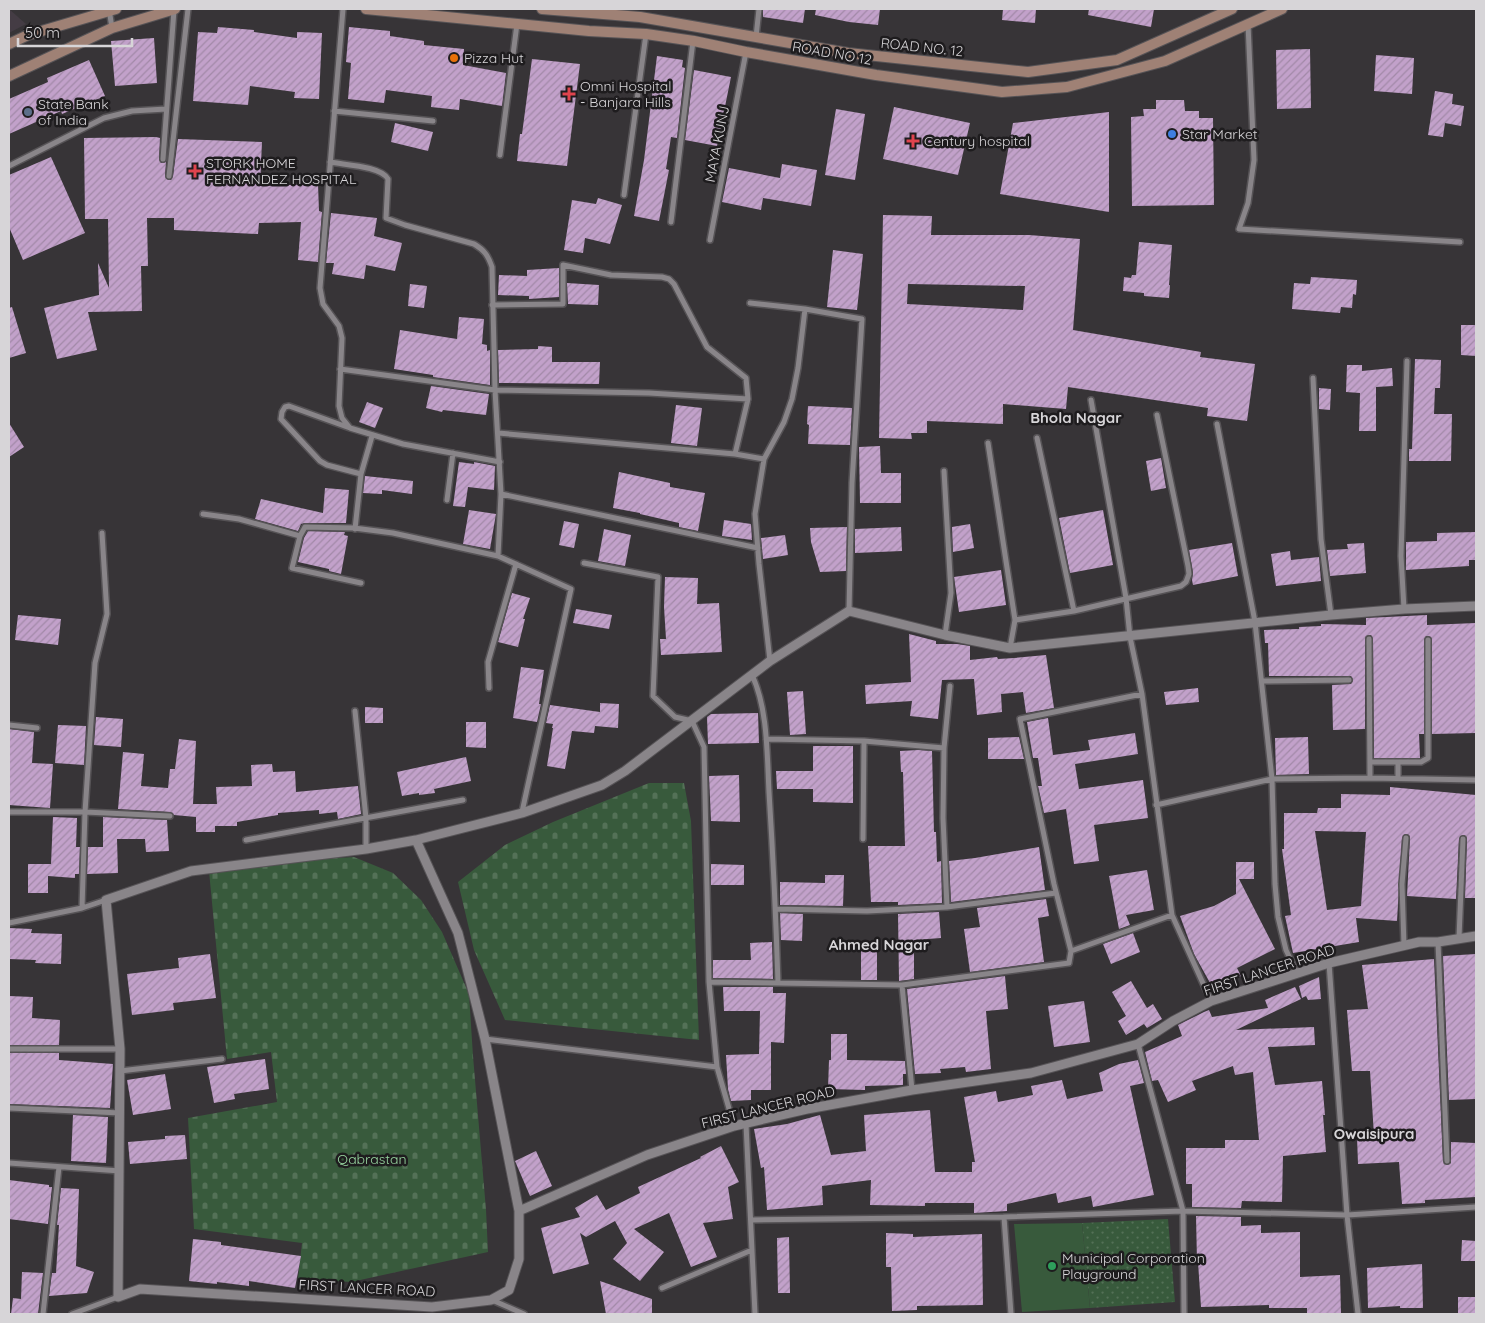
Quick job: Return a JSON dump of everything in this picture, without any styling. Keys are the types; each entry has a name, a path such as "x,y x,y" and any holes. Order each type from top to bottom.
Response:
{"main road":[{"path":"9,44 28,35 111,9"},
{"path":"9,76 112,28 175,9"},
{"name":"ROAD NO 12","path":"366,9 428,12 589,31 646,34 694,40 746,52 845,70 1002,92 1067,87 1165,61 1282,9"},
{"name":"ROAD NO. 12","path":"542,9 640,13 848,54 1028,72 1117,60 1232,9"},
{"path":"845,70 848,54"}],"street":[{"path":"111,9 112,28"},
{"path":"162,159 175,9"},
{"path":"169,176 188,9"},
{"path":"343,9 320,288 323,304 339,326 342,338 339,406 342,418 350,428"},
{"path":"756,37 759,9"},
{"path":"500,155 517,23"},
{"path":"1248,24 1254,160 1248,203 1239,229 1460,242"},
{"path":"624,195 646,34"},
{"path":"670,222 694,40"},
{"name":"MAYA KUNJ","path":"710,240 746,52"},
{"path":"9,166 104,118 132,111 166,109"},
{"path":"334,111 433,121"},
{"path":"330,162 374,169 385,174 388,179 386,218 474,244 483,249 489,256 492,267 495,390 501,494 498,556"},
{"path":"492,305 563,304 563,265 611,275 669,280 674,284 706,347 746,378 748,399 735,454"},
{"path":"750,303 805,309 862,319 852,483 849,611"},
{"path":"770,661 755,514 764,459 784,422 792,400 805,309"},
{"path":"1404,609 1401,556 1407,361"},
{"path":"340,369 495,390 649,393 748,399"},
{"path":"1313,378 1321,539 1331,615"},
{"path":"1091,400 1126,598 1130,637 1142,694 1172,915 1212,1001"},
{"path":"361,474 326,465 320,460 282,419 281,416 285,407 289,406 372,436 403,444 500,462"},
{"path":"1015,620 1074,611 1181,586 1186,582 1189,574 1157,415"},
{"path":"1217,424 1255,622 1272,779 1275,884 1278,917 1286,950 1298,973"},
{"path":"498,434 735,454 764,459"},
{"path":"356,529 361,474 372,436"},
{"path":"1037,438 1074,611"},
{"path":"988,443 1015,620 1010,648"},
{"path":"447,500 453,453"},
{"path":"944,471 951,593 945,634"},
{"path":"501,494 758,548"},
{"path":"203,514 239,518 300,536"},
{"path":"361,583 292,568 300,536 305,527 393,532 498,556 571,589 522,813"},
{"path":"82,908 85,812 95,663 107,614 102,533"},
{"path":"584,563 658,577 653,696 676,718 692,721"},
{"path":"490,688 488,662 516,564"},
{"path":"9,923 82,908 191,871 366,849 416,840 522,813 602,785 626,771 770,661 849,611 1010,648 1331,615 1476,606"},
{"path":"1369,639 1370,778"},
{"path":"1370,762 1421,762 1428,758 1428,640"},
{"path":"752,675 760,691 766,739 776,910 778,983"},
{"path":"1262,681 1348,680"},
{"path":"947,907 943,818 944,748 950,686"},
{"path":"708,982 902,985 1069,963 1071,951 1056,892 1020,719 1142,694"},
{"path":"355,711 366,818 366,849"},
{"path":"692,721 704,747 708,982 717,1067 734,1126"},
{"path":"9,725 37,728"},
{"path":"766,739 864,741 944,748"},
{"path":"863,838 864,741"},
{"path":"1398,762 1398,778"},
{"path":"1156,805 1272,779 1398,778 1476,780"},
{"path":"246,840 463,800"},
{"path":"9,812 85,812 170,816"},
{"path":"1404,946 1402,884 1406,838"},
{"path":"1459,938 1463,839"},
{"path":"416,840 458,933 484,1039 519,1211"},
{"path":"776,910 867,911 947,907 1056,892"},
{"path":"106,900 120,1049 118,1297"},
{"path":"1071,951 1172,915"},
{"name":"FIRST LANCER ROAD","path":"72,1314 140,1289 432,1307 491,1300 509,1290 519,1258 519,1211 647,1155 734,1126 807,1109 912,1090 1031,1073 1138,1044 1173,1021 1212,1001 1298,973 1419,942 1438,942 1476,936"},
{"path":"1438,942 1447,1161"},
{"path":"1329,964 1347,1215 1358,1314"},
{"path":"902,985 912,1090"},
{"path":"484,1039 717,1067"},
{"path":"1138,1044 1183,1211 1184,1314"},
{"path":"9,1049 120,1049"},
{"path":"120,1072 222,1059"},
{"path":"9,1108 120,1113"},
{"path":"746,1124 755,1314"},
{"path":"9,1163 120,1171"},
{"path":"43,1314 60,1167"},
{"path":"751,1220 1004,1217 1183,1211 1347,1215 1476,1207"},
{"path":"1004,1217 1011,1314"},
{"path":"662,1288 752,1250"},
{"path":"491,1300 524,1314"}],"shaded area":[{"path":"9,9 26,24 9,33"}],"green space":[{"path":"649,783 684,783 691,821 699,1040 505,1020 474,950 458,882 505,845 553,822"},
{"name":"Qabrastan","path":"354,857 393,873 421,900 442,932 469,994 488,1252 351,1282 298,1279 302,1243 194,1229 188,1118 277,1102 271,1052 227,1059 209,871 304,860"},
{"path":"1168,1219 1175,1302 1090,1308 1082,1223"},
{"name":"Municipal Corporation Playground","path":"1082,1223 1090,1308 1022,1312 1014,1224"}],"building":[{"path":"763,9 805,9 803,23 763,17"},
{"path":"816,9 880,9 878,25 849,22 815,15"},
{"path":"1003,9 1036,9 1035,23 1002,20"},
{"path":"1089,9 1154,9 1151,27 1088,15"},
{"path":"218,27 254,30 254,32 297,38 297,32 322,33 319,99 294,98 295,92 250,86 248,105 193,101 198,32 217,33"},
{"path":"349,27 390,31 390,36 424,41 424,45 464,49 463,65 506,73 502,106 460,99 459,110 431,107 432,96 386,90 384,103 348,99 351,63 346,62"},
{"path":"154,38 157,83 115,86 111,41"},
{"path":"1310,49 1311,108 1277,109 1276,50"},
{"path":"1376,55 1414,58 1412,94 1374,91"},
{"path":"657,56 683,60 682,67 685,68 677,138 671,137 666,169 669,170 659,221 634,216 644,160"},
{"path":"532,59 580,64 567,166 517,161"},
{"path":"89,60 105,96 62,114 61,111 9,134 9,99 48,82 47,78"},
{"path":"694,70 731,77 717,146 685,140"},
{"path":"1435,91 1453,94 1452,104 1464,106 1461,126 1445,123 1443,137 1428,135"},
{"path":"1156,100 1184,100 1185,111 1199,111 1199,118 1213,118 1214,205 1132,206 1131,117 1144,116 1143,109 1156,109"},
{"path":"894,107 970,123 958,175 883,159"},
{"path":"836,109 865,114 855,180 825,175"},
{"path":"1109,112 1109,212 1000,194 1013,123"},
{"path":"395,123 433,132 428,151 391,142"},
{"path":"84,138 160,138 159,159 161,163 166,162 165,176 168,180 171,180 173,176 178,139 262,142 260,186 318,184 319,211 322,212 318,262 298,260 301,222 259,223 258,234 174,230 174,218 147,218 148,266 141,266 142,311 88,312 97,350 57,359 44,308 99,295 98,263 109,288 108,219 85,219"},
{"path":"51,157 85,233 23,260 9,227 9,175"},
{"path":"782,164 817,170 811,206 763,198 761,210 722,202 729,168 780,178"},
{"path":"598,198 622,205 610,244 585,238 583,253 564,250 572,200 596,204"},
{"path":"331,213 377,218 374,236 402,243 395,271 366,265 364,279 332,274 334,263 326,263"},
{"path":"883,215 932,216 931,235 1029,235 1080,239 1073,330 1201,352 1200,357 1255,364 1247,421 1207,416 1208,408 1068,387 1066,409 1003,404 1003,424 927,421 927,433 911,433 912,439 879,438","holes":["908,284 1025,286 1023,310 907,304"]},
{"path":"1139,242 1172,245 1169,298 1144,296 1144,293 1123,291 1124,277 1131,278 1132,275 1136,275"},
{"path":"833,250 863,254 857,310 827,307"},
{"path":"559,268 559,297 529,299 529,296 498,295 499,275 527,276 527,270"},
{"path":"1311,277 1357,280 1356,295 1353,294 1352,308 1341,307 1340,313 1292,309 1294,283 1310,284"},
{"path":"567,283 599,285 598,305 568,304"},
{"path":"410,284 427,286 424,308 408,306"},
{"path":"12,307 26,353 9,358 9,308"},
{"path":"459,317 484,319 482,344 487,345 487,351 490,350 490,385 394,369 400,330 457,339"},
{"path":"1461,325 1476,325 1476,356 1461,355"},
{"path":"538,346 552,347 552,362 600,362 599,384 499,383 498,350 538,349"},
{"path":"1415,359 1441,360 1440,388 1435,388 1434,414 1452,414 1451,461 1409,461 1409,449 1412,449"},
{"path":"1347,365 1362,365 1362,371 1392,368 1393,386 1376,387 1376,431 1359,431 1360,393 1346,392"},
{"path":"431,386 489,394 486,415 443,410 442,412 426,408"},
{"path":"1319,388 1331,389 1330,410 1319,409"},
{"path":"367,402 383,408 375,428 359,422"},
{"path":"676,405 702,408 697,446 671,443"},
{"path":"808,406 852,408 850,445 808,444"},
{"path":"9,423 24,447 9,457"},
{"path":"880,446 881,473 901,473 901,503 860,503 859,447"},
{"path":"1161,458 1166,488 1151,491 1146,461"},
{"path":"459,462 474,464 474,462 495,466 494,490 468,487 465,507 453,506"},
{"path":"619,472 670,483 670,487 705,493 698,531 679,527 679,523 613,508"},
{"path":"365,476 413,481 412,494 382,490 382,494 363,493"},
{"path":"325,488 349,490 346,523 305,523 301,524 298,531 255,519 261,499 323,513"},
{"path":"469,510 496,514 490,549 463,544"},
{"path":"1103,510 1113,565 1070,573 1059,518"},
{"path":"724,520 751,524 752,540 722,536"},
{"path":"564,521 579,524 574,548 559,545"},
{"path":"970,524 974,548 953,552 952,527"},
{"path":"847,527 846,571 820,572 811,542 810,528"},
{"path":"901,527 902,551 855,553 855,529"},
{"path":"604,529 631,535 625,566 598,561"},
{"path":"308,531 345,532 344,535 348,536 341,574 329,571 329,569 298,562 304,538"},
{"path":"1476,532 1476,560 1469,560 1469,566 1406,570 1406,542 1437,541 1437,533"},
{"path":"785,535 788,555 763,559 761,538"},
{"path":"1232,543 1238,576 1193,585 1189,550"},
{"path":"1364,543 1366,573 1330,576 1327,550 1348,549 1347,544"},
{"path":"1290,551 1291,560 1319,557 1321,581 1276,586 1271,554"},
{"path":"1001,570 1006,605 959,612 954,577"},
{"path":"665,577 698,578 697,604 719,603 722,652 661,655 660,639 666,639"},
{"path":"512,593 530,598 523,619 525,619 518,647 498,642"},
{"path":"576,609 612,615 609,629 573,623"},
{"path":"18,615 61,619 58,645 15,640"},
{"path":"1427,615 1427,625 1476,623 1476,733 1432,734 1432,640 1431,637 1426,636 1424,640 1424,734 1419,734 1420,758 1374,758 1373,639 1371,635 1366,636 1365,639 1365,729 1333,730 1332,685 1351,684 1353,680 1351,676 1269,676 1268,643 1265,643 1264,630 1299,629 1299,627 1321,626 1321,624 1366,625 1366,618"},
{"path":"909,634 936,641 936,644 970,646 970,660 1046,655 1054,708 1026,713 1023,692 1001,694 1002,712 977,715 974,679 942,680 938,719 910,716 912,701 866,704 865,685 911,682"},
{"path":"521,667 544,670 539,704 541,704 537,722 513,718"},
{"path":"1198,688 1199,702 1166,705 1164,692"},
{"path":"803,691 806,734 790,735 787,692"},
{"path":"600,703 619,704 618,728 595,726 594,733 572,731 565,769 547,766 553,728 553,724 546,723 550,705 600,712"},
{"path":"365,707 383,708 383,723 365,723"},
{"path":"758,713 759,743 708,744 707,717 711,714"},
{"path":"96,717 123,719 121,747 94,745"},
{"path":"1048,718 1053,755 1090,750 1088,740 1135,733 1138,754 1075,764 1079,789 1143,780 1148,818 1094,825 1099,861 1074,864 1066,809 1044,813 1038,786 1042,786 1038,758 1033,758 1027,722"},
{"path":"466,722 486,722 486,748 466,747"},
{"path":"58,725 86,726 84,765 55,763"},
{"path":"9,729 34,732 32,763 53,764 50,808 9,805"},
{"path":"1019,737 1024,759 988,759 988,738"},
{"path":"1308,737 1309,774 1276,775 1275,738"},
{"path":"179,739 196,741 193,804 217,804 216,787 252,786 251,765 272,764 273,772 295,771 296,792 358,786 361,814 338,819 337,812 319,814 319,810 278,813 278,815 237,822 237,826 215,826 215,832 196,832 196,817 174,815 170,812 118,809 123,752 144,754 141,786 168,788 170,769 175,769"},
{"path":"813,746 853,746 853,803 813,802 813,789 777,789 776,771 813,771"},
{"path":"900,751 932,751 934,832 936,832 937,862 941,861 942,903 898,905 898,902 871,902 868,846 905,846 903,772 901,772"},
{"path":"466,757 471,781 434,789 435,793 402,796 397,772"},
{"path":"739,775 740,822 711,821 709,776"},
{"path":"1390,787 1476,795 1476,898 1465,898 1467,839 1463,835 1459,839 1456,899 1407,896 1410,838 1409,835 1405,834 1402,838 1397,921 1356,918 1359,942 1293,953 1285,916 1291,915 1282,849 1284,849 1284,813 1317,813 1318,808 1341,808 1341,794 1390,795","holes":["1315,831 1366,832 1361,906 1327,910"]},
{"path":"53,817 77,818 76,847 80,847 79,874 75,874 75,878 48,876 48,893 28,893 28,864 51,864"},
{"path":"103,817 167,820 169,851 146,852 145,839 117,839 118,873 87,874 88,847 103,847"},
{"path":"1039,847 1045,890 951,902 949,861"},
{"path":"1236,862 1254,862 1254,879 1239,879 1275,949 1237,968 1241,976 1214,990 1194,954 1180,916 1214,906 1236,894"},
{"path":"711,864 744,865 744,885 711,885"},
{"path":"1147,870 1154,910 1126,915 1130,925 1119,929 1109,876"},
{"path":"825,875 844,875 843,906 780,905 780,882 825,883"},
{"path":"1046,899 1049,916 1038,918 1044,962 970,972 964,929 980,927 977,908"},
{"path":"939,912 941,938 914,940 914,979 899,981 898,914"},
{"path":"780,913 803,914 802,941 781,940"},
{"path":"9,928 32,929 31,933 62,934 61,964 35,963 36,960 9,959"},
{"path":"1133,933 1140,952 1111,964 1103,944"},
{"path":"772,942 773,979 713,978 713,960 751,960 750,943"},
{"path":"861,944 877,944 877,980 861,980"},
{"path":"210,954 216,998 173,1003 174,1010 132,1015 127,974 179,968 178,958"},
{"path":"1476,954 1476,1099 1449,1100 1443,956"},
{"path":"1434,959 1443,1161 1447,1165 1451,1163 1451,1142 1476,1143 1476,1197 1425,1200 1425,1203 1402,1204 1399,1162 1358,1164 1357,1137 1374,1136 1370,1071 1352,1071 1347,1010 1368,1009 1362,965"},
{"path":"1005,976 1008,1009 986,1011 991,1069 966,1072 965,1067 940,1069 941,1073 915,1074 907,989"},
{"path":"1319,977 1321,999 1308,1000 1306,996 1302,998 1299,986"},
{"path":"1131,981 1147,1008 1153,1004 1162,1019 1147,1028 1144,1024 1126,1035 1118,1021 1126,1016 1112,992"},
{"path":"723,987 773,987 773,993 786,993 784,1043 771,1042 771,1090 751,1090 751,1100 731,1101 728,1089 726,1055 759,1054 760,1011 724,1011"},
{"path":"1295,987 1301,999 1236,1030 1314,1027 1315,1045 1268,1047 1275,1085 1322,1081 1326,1152 1283,1156 1282,1202 1242,1201 1241,1208 1192,1207 1192,1184 1186,1184 1186,1148 1225,1148 1225,1140 1259,1140 1253,1072 1235,1075 1233,1066 1192,1081 1196,1090 1168,1102 1158,1080 1152,1081 1145,1052 1182,1036 1178,1025 1204,1012 1209,1010 1212,1017 1268,1008 1265,1000"},
{"path":"9,996 33,997 32,1018 60,1020 59,1045 9,1045"},
{"path":"1084,1001 1090,1042 1054,1047 1048,1006"},
{"path":"831,1034 847,1034 847,1060 905,1061 906,1074 903,1074 903,1085 865,1086 865,1090 828,1089"},
{"path":"9,1053 59,1053 59,1060 113,1064 110,1108 9,1104"},
{"path":"265,1059 269,1089 234,1094 235,1099 214,1103 207,1067"},
{"path":"1138,1060 1144,1083 1130,1086 1154,1195 1093,1207 1091,1196 1058,1203 1056,1193 1007,1204 1007,1211 974,1213 974,1203 925,1203 925,1206 870,1205 871,1180 822,1186 823,1205 767,1210 764,1167 761,1168 754,1129 787,1124 820,1115 831,1155 866,1151 864,1115 930,1110 935,1172 972,1172 972,1162 975,1162 964,1097 996,1091 998,1102 1033,1095 1031,1086 1062,1080 1067,1099 1103,1091 1099,1073 1119,1064"},
{"path":"165,1074 171,1109 133,1115 127,1080"},
{"path":"73,1115 108,1117 106,1163 71,1161"},
{"path":"185,1135 187,1159 130,1164 128,1142 165,1139 165,1136"},
{"path":"721,1146 739,1182 728,1187 733,1219 703,1223 717,1257 691,1267 669,1213 634,1229 664,1252 640,1281 613,1259 627,1243 615,1221 586,1237 580,1233 589,1264 553,1274 541,1228 580,1217 575,1208 597,1195 606,1210 640,1193 638,1187 701,1158"},
{"path":"536,1151 552,1186 530,1196 515,1161"},
{"path":"9,1180 52,1187 48,1224 9,1219"},
{"path":"61,1188 79,1189 76,1266 94,1272 87,1293 49,1296 52,1273 56,1273 59,1225 57,1225"},
{"path":"1196,1216 1241,1217 1241,1226 1261,1225 1261,1233 1300,1232 1300,1277 1340,1275 1341,1314 1307,1314 1307,1308 1269,1308 1269,1305 1201,1307 1197,1262"},
{"path":"886,1233 913,1234 913,1237 982,1234 983,1305 917,1306 917,1310 892,1311 891,1267 886,1267"},
{"path":"789,1237 790,1293 778,1293 777,1238"},
{"path":"193,1239 221,1242 221,1245 301,1256 295,1288 249,1281 249,1286 189,1281"},
{"path":"1462,1240 1476,1241 1476,1261 1461,1261"},
{"path":"1422,1264 1423,1308 1400,1308 1400,1306 1368,1308 1367,1268"},
{"path":"22,1272 43,1273 38,1314 11,1314 13,1298 21,1299"},
{"path":"600,1281 652,1299 652,1314 606,1314"},
{"path":"1458,1297 1476,1297 1476,1314 1458,1314"}],"place":[{"name":"Pizza Hut","path":"454,58"},
{"name":"Omni Hospital - Banjara Hills","path":"569,94"},
{"name":"State Bank of India","path":"28,112"},
{"name":"Star Market","path":"1172,134"},
{"name":"Century hospital","path":"913,141"},
{"name":"STORK HOME FERNANDEZ HOSPITAL","path":"195,171"},
{"name":"Municipal Corporation Playground","path":"1052,1266"}],"district":[{"name":"Bhola Nagar","path":"1076,418"},
{"name":"Ahmed Nagar","path":"879,945"},
{"name":"Owaisipura","path":"1374,1134"}]}
